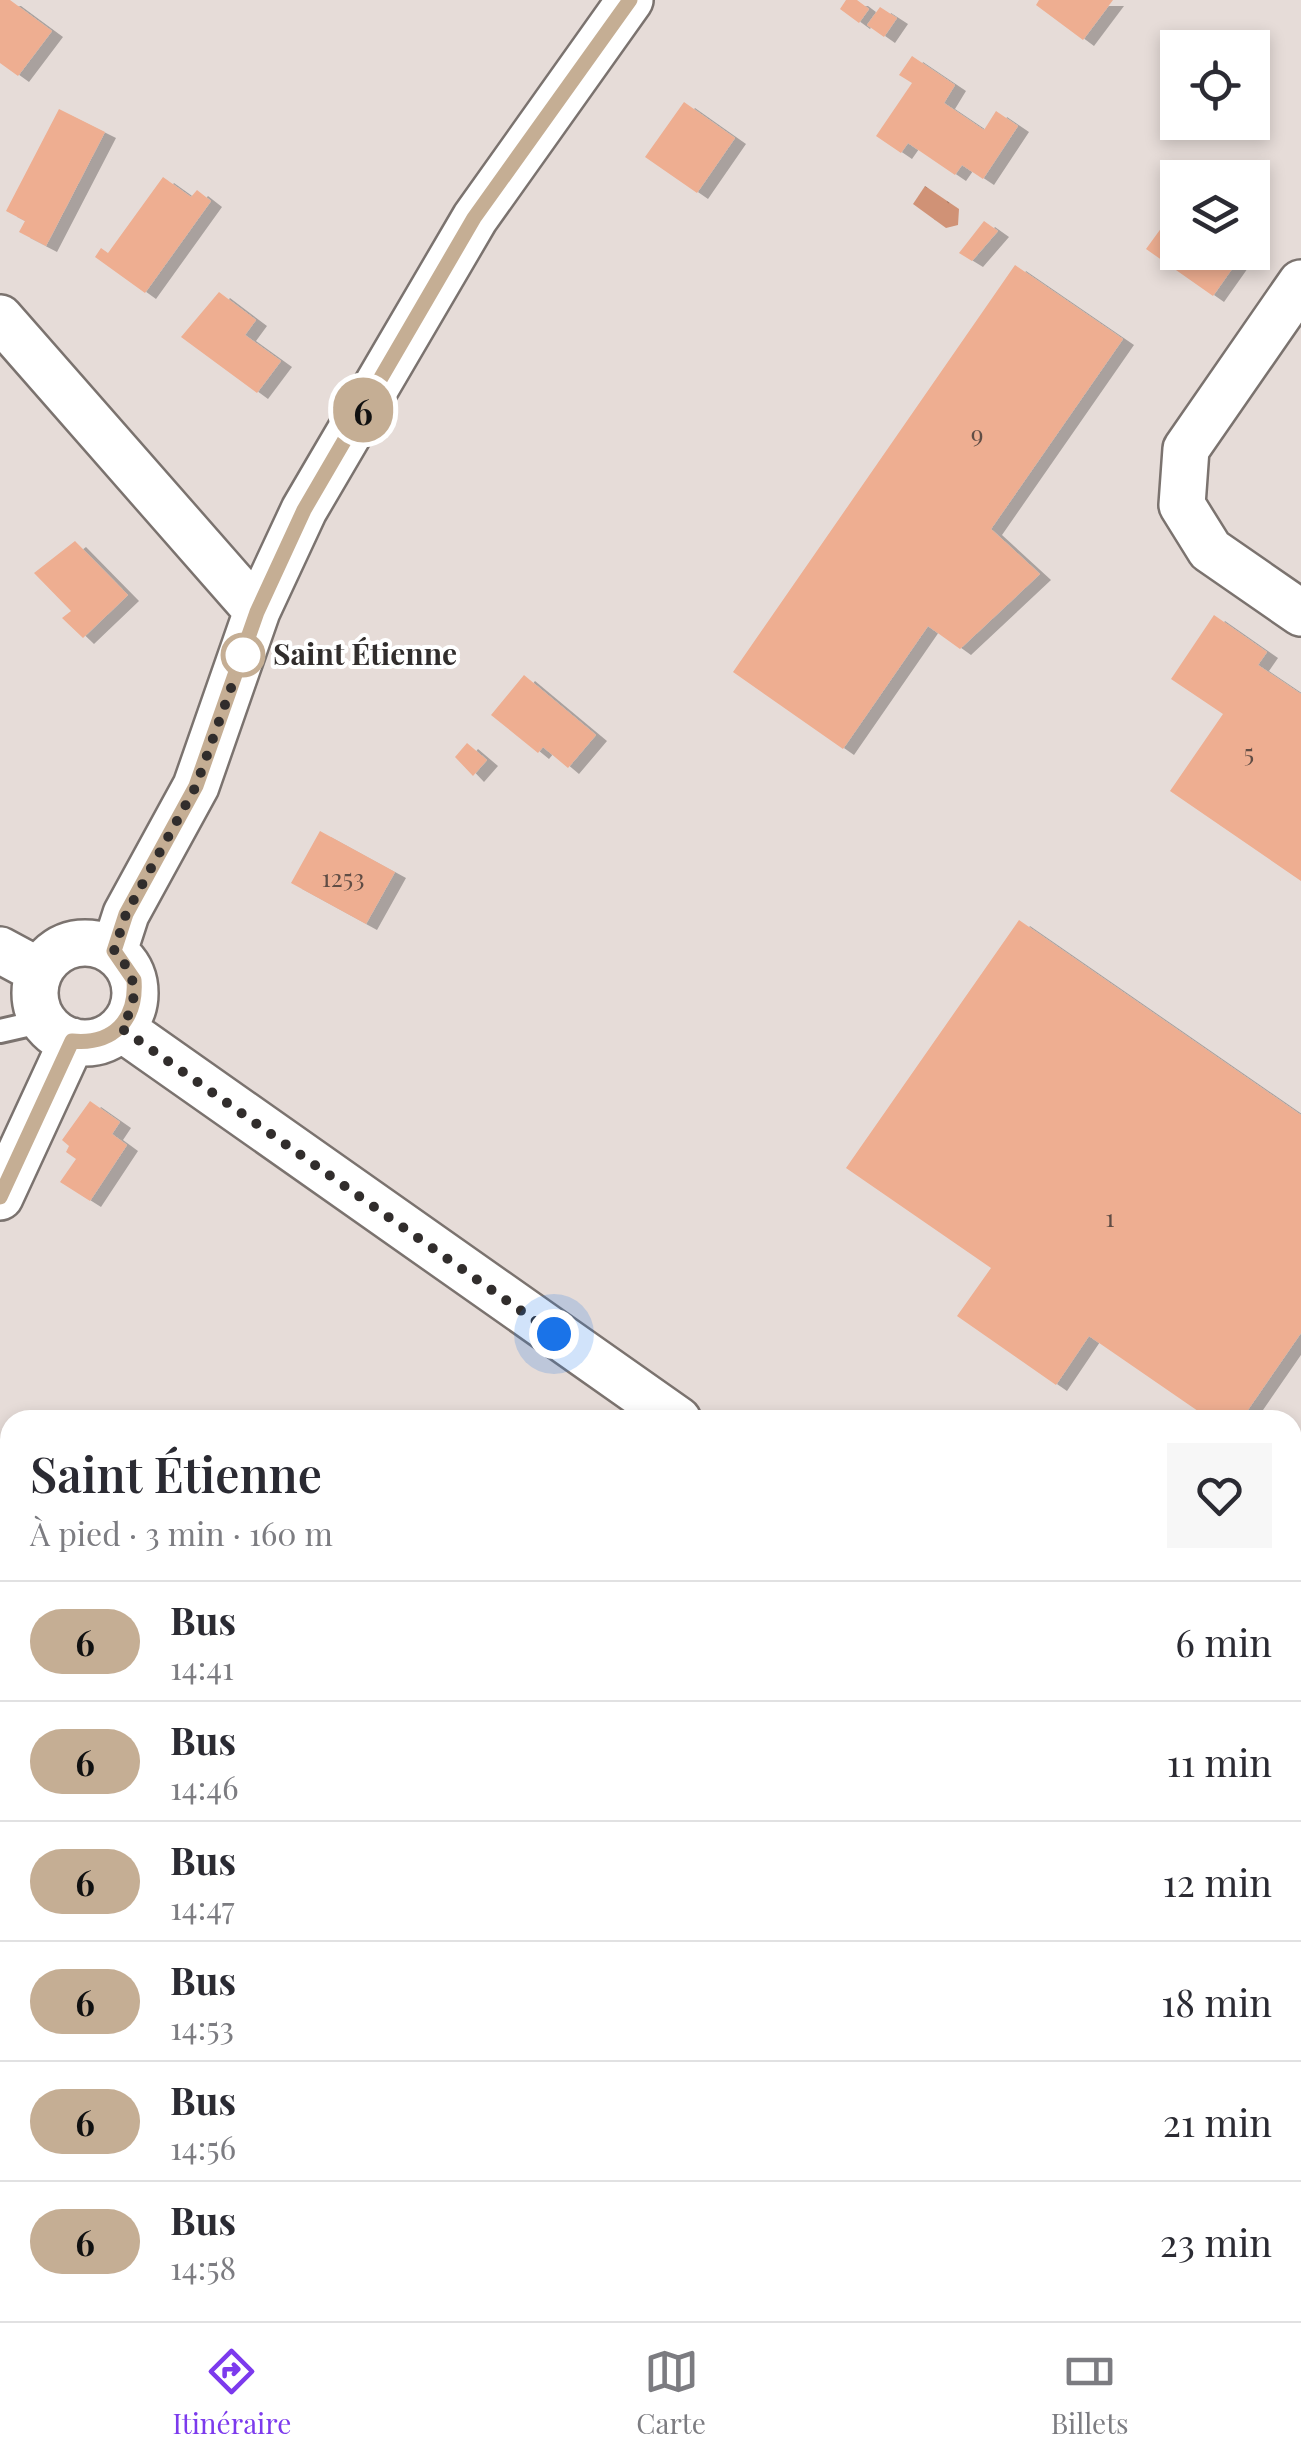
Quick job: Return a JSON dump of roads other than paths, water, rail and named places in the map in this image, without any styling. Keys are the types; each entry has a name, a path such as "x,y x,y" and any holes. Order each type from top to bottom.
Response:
{"street":[{"path":"114,951 126,914 196,786 257,612 304,510 474,218 630,0"},
{"path":"1301,283 1186,449 1182,505 1210,550 1301,613"},
{"path":"0,318 257,612"},
{"path":"80,942 114,951 134,980 135,997 121,1028 89,1043 58,1031 34,988 39,971 49,957 80,942"},
{"path":"0,950 39,971"},
{"path":"121,1028 664,1410"},
{"path":"0,1196 58,1031"}],"lane":[{"path":"0,1031 58,1031"}],"water":[{"path":"925,186 959,209 958,225 946,228 913,204"}],"place":[{"name":"Saint Étienne","path":"243,655"}]}
